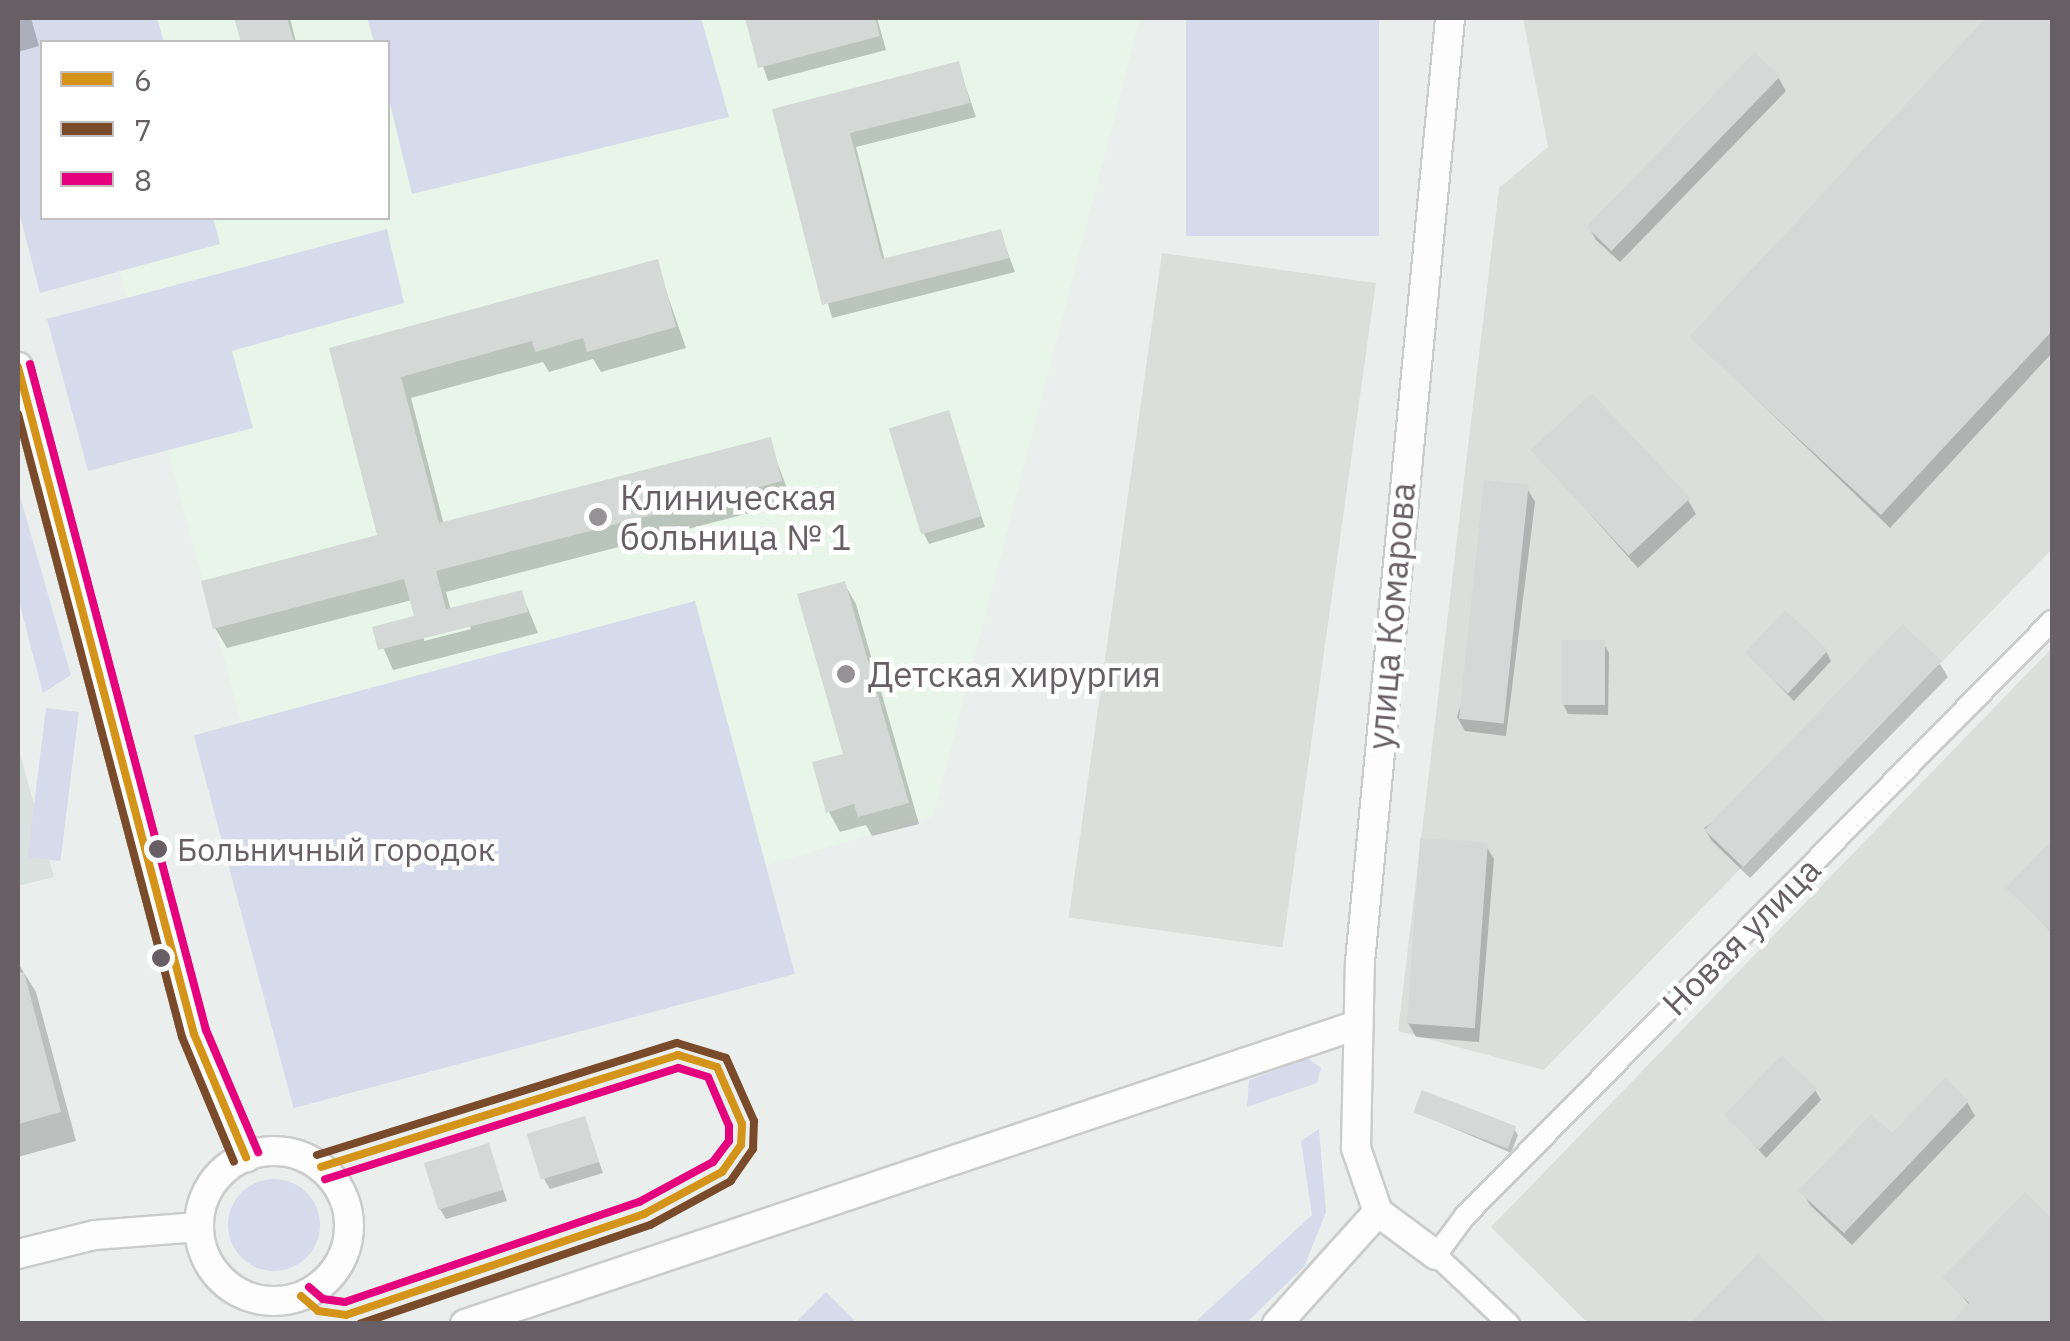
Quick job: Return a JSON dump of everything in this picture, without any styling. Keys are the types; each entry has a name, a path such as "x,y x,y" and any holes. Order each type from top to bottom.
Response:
{"street":[{"name":"улица Комарова","path":"1378,1212 1356,1148 1357,1025 1450,18"},
{"path":"18,367 194,1034 246,1156"},
{"name":"Новая улица","path":"1436,1256 1465,1216 2052,621"},
{"path":"465,1324 1357,1025"},
{"path":"265,1152 304,1157 336,1183 346,1203 348,1237 336,1268 277,1312 222,1280 199,1227 207,1192 246,1156 265,1152"},
{"path":"1277,1324 1378,1212 1436,1256 1509,1324"},
{"path":"18,1254 95,1235 199,1227"}],"shaded area":[{"path":"18,18 157,18 163,40 40,40 40,220 214,220 220,244 40,293 18,208"},
{"name":"Клиническая больница № 1","path":"51,18 1140,18 933,816 316,998 106,220 390,220 390,40 57,40"},
{"path":"367,18 701,18 729,117 412,194 390,104 390,40 373,40"},
{"path":"1186,18 1379,18 1379,236 1186,236"},
{"path":"1523,18 2052,18 2052,549 1544,1070 1398,1031 1499,188 1548,147"},
{"path":"387,229 404,303 232,351 253,428 88,471 47,319"},
{"path":"1162,253 1376,283 1283,948 1069,917"},
{"path":"18,489 71,675 43,693 18,598"},
{"path":"695,601 795,974 294,1108 194,735"},
{"path":"2052,648 2052,1323 1588,1323 1491,1227"},
{"path":"46,708 79,712 60,861 28,857"},
{"path":"18,746 54,877 18,886"},
{"path":"1308,1058 1321,1068 1317,1083 1247,1107 1249,1080"},
{"path":"1319,1129 1326,1212 1304,1267 1246,1323 1194,1323 1312,1215 1301,1141"},
{"path":"274,1179 292,1182 307,1192 317,1207 317,1243 307,1258 292,1268 274,1271 256,1268 241,1258 231,1243 228,1225 231,1207 241,1192 256,1182"},
{"path":"826,1292 857,1323 795,1323"}],"building":[{"path":"234,18 287,18 293,40 240,40"},
{"path":"745,18 875,18 880,36 758,68"},
{"path":"1986,18 2052,18 2052,331 1881,515 1689,337"},
{"path":"1755,52 1780,76 1611,251 1586,227"},
{"path":"959,61 970,103 850,133 882,259 1001,229 1009,258 822,305 772,109"},
{"path":"658,259 676,327 587,352 583,338 535,352 532,341 401,377 439,523 771,437 782,481 436,571 446,609 522,590 528,612 378,650 372,627 414,616 404,579 213,629 201,581 377,535 329,348"},
{"path":"1592,393 1690,498 1629,556 1531,450"},
{"path":"949,410 981,516 921,535 889,428"},
{"path":"1484,480 1529,485 1504,723 1459,719"},
{"name":"Детская хирургия","path":"845,581 909,803 858,817 854,804 826,813 812,762 843,754 797,594"},
{"path":"1785,610 1828,650 1788,693 1745,653"},
{"path":"1903,624 1942,662 1743,867 1704,830"},
{"path":"1562,640 1605,640 1605,705 1562,705"},
{"path":"1420,838 1488,843 1475,1028 1407,1024"},
{"path":"2052,840 2052,932 2006,888"},
{"path":"24,972 61,1112 18,1124 18,973"},
{"path":"1782,1055 1817,1089 1759,1149 1724,1115"},
{"path":"1945,1078 1969,1101 1844,1233 1798,1191 1871,1114 1892,1133"},
{"path":"1422,1090 1516,1126 1508,1149 1413,1112"},
{"path":"585,1116 599,1162 541,1180 527,1134"},
{"path":"489,1143 503,1190 438,1210 424,1163"},
{"path":"2025,1192 2052,1219 2052,1324 1949,1324 1969,1303 1942,1277"},
{"path":"1758,1254 1829,1324 1690,1324"}],"transit line":[{"name":"8","path":"30,364 206,1030 258,1152"},
{"name":"6","path":"18,367 194,1034 246,1157"},
{"name":"7","path":"18,414 182,1037 234,1162"},
{"name":"7","path":"317,1155 677,1043 726,1058 754,1121 753,1149 731,1181 650,1225 360,1324"},
{"name":"6","path":"301,1296 318,1311 346,1315 644,1214 722,1172 741,1145 742,1124 717,1067 678,1055 321,1167"},
{"name":"8","path":"309,1287 323,1299 345,1302 639,1202 713,1162 729,1141 729,1126 708,1077 678,1068 325,1179"}],"place":[{"name":"Клиническая больница № 1","path":"598,517"},
{"name":"Детская хирургия","path":"846,674"},
{"name":"Больничный городок","path":"158,849"}]}
